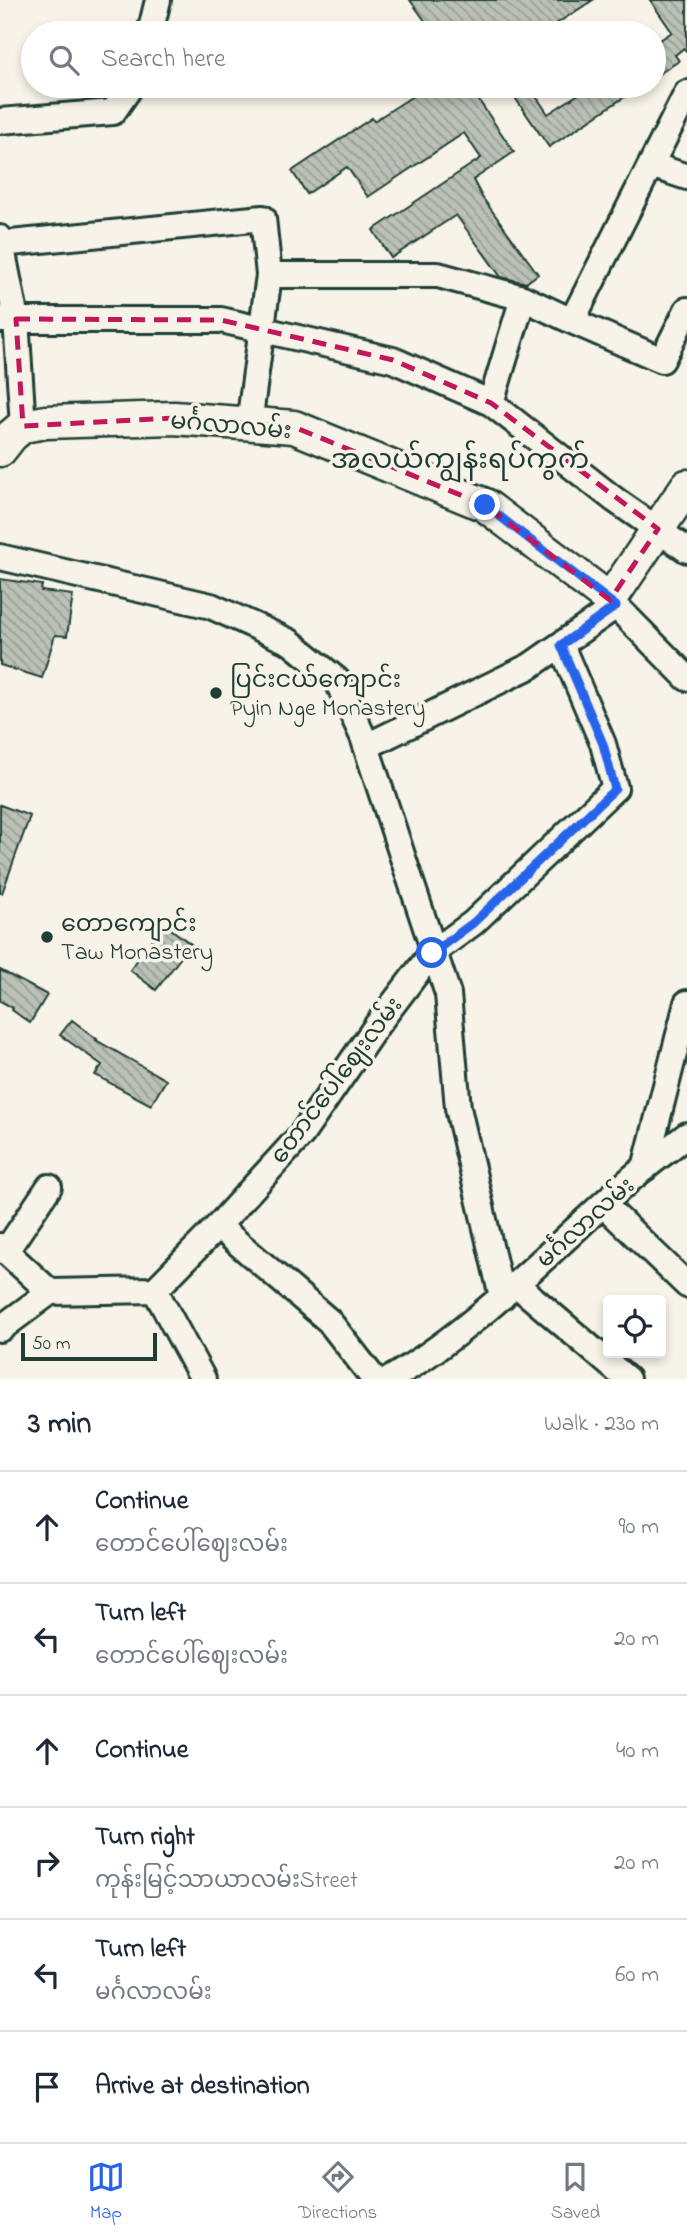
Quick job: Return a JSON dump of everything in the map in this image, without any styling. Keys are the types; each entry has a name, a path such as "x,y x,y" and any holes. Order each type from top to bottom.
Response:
{"main road":[{"name":"မင်္ဂလာလမ်း","path":"23,426 46,422 174,418 294,427 485,505 613,603"},
{"path":"0,450 23,426"},
{"path":"613,603 687,486"}],"street":[{"path":"153,21 158,0"},
{"path":"572,321 687,93"},
{"path":"0,121 113,112 123,98"},
{"path":"651,165 687,177"},
{"path":"23,426 8,319 1,241 263,218 269,275 249,424"},
{"path":"269,275 438,275 523,298 662,360 687,310"},
{"path":"491,402 523,298"},
{"path":"8,319 221,320 393,360 491,402 615,500 687,550"},
{"path":"0,556 211,607 290,642 337,680 367,747 432,953 448,994 458,1108 509,1291 627,1379"},
{"path":"367,747 530,666 613,603"},
{"name":"မင်္ဂလာလမ်း","path":"613,603 687,678"},
{"name":"တောင်ပေါ်ဈေးလမ်း","path":"155,1290 218,1226 302,1133 377,1025 432,953 473,923 615,789 603,744 561,645"},
{"name":"မင်္ဂလာလမ်း","path":"390,1379 427,1370 509,1291 645,1168 687,1003"},
{"path":"645,1168 687,1135"},
{"path":"49,1187 3,1249 50,1293"},
{"path":"603,1204 687,1285"},
{"path":"218,1226 328,1321 374,1379"},
{"path":"0,1329 50,1293 155,1290 203,1379"}],"highlighted area":[{"path":"16,319 221,320 393,360 491,403 658,529 610,600 485,505 294,427 174,418 23,426"}],"building":[{"path":"410,0 593,0 561,21 425,21"},
{"path":"650,0 687,0 687,52 684,48 675,55 679,61 666,69 666,36 672,32"},
{"path":"410,98 477,98 514,152 473,180 482,197 538,274 526,283 501,277 456,215 391,258 373,230 481,158 464,133 368,197 347,167 307,194 292,171 372,118 374,121"},
{"path":"515,98 537,98 548,114 573,98 623,98 549,147"},
{"path":"0,579 42,585 41,591 73,595 67,636 55,635 42,678 0,665"},
{"path":"0,805 30,816 2,893 0,893"},
{"path":"164,924 191,944 156,990 130,970"},
{"path":"0,970 47,995 30,1023 0,1001"},
{"path":"72,1020 96,1040 166,1080 151,1105 95,1075 102,1065 60,1035"}],"place":[{"name":"ပြင်းငယ်ကျောင်း Pyin Nge Monastery","path":"216,693"},
{"name":"တောကျောင်း Taw Monastery","path":"47,937"}],"district":[{"name":"အလယ်ကျွန်းရပ်ကွက်","path":"460,458"}],"route":[{"path":"432,953 473,923 615,789 603,744 561,645 616,606 485,505"}]}
